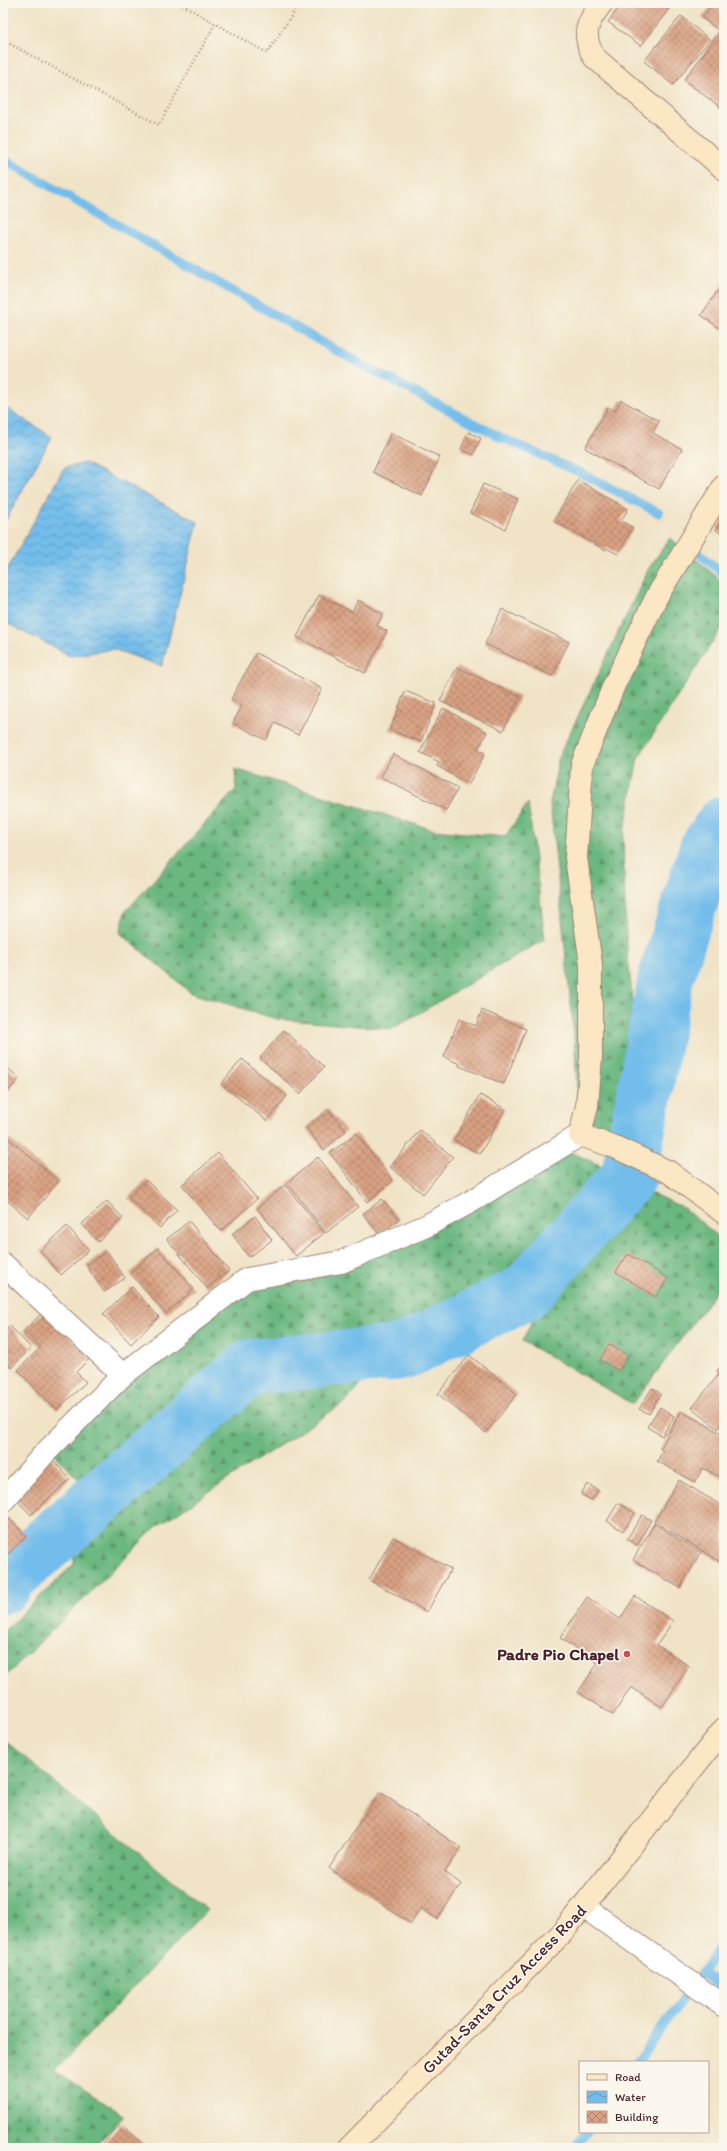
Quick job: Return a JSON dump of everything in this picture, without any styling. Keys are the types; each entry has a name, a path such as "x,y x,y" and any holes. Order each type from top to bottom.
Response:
{"street":[{"path":"602,3 589,22 586,35 588,46 594,57 724,169"},
{"path":"3,1500 45,1453 123,1375 247,1279 341,1262 426,1226 580,1135 587,1106 591,1057 591,964 576,858 582,765 614,685 657,596 724,486"},
{"path":"580,1135 615,1147 669,1172 724,1213"},
{"path":"3,1264 123,1375"},
{"name":"Gutad-Santa Cruz Access Road","path":"349,2148 561,1934 724,1729"},
{"path":"584,1907 724,2006"}],"path":[{"path":"178,3 267,53 300,3"},
{"path":"3,40 159,125 216,24"}],"green space":[{"path":"670,538 724,583 724,624 638,758 623,839 626,937 634,1014 624,1142 579,1125 574,1034 550,803 559,756 649,568"},
{"path":"235,769 434,830 505,837 528,803 545,939 392,1029 277,1019 191,993 120,933 125,912 236,789"},
{"path":"558,1146 608,1169 577,1201 511,1280 403,1332 239,1359 90,1492 46,1445 246,1283 343,1269"},
{"path":"644,1190 682,1207 724,1241 724,1281 633,1404 522,1341 539,1307"},
{"path":"368,1376 347,1401 157,1526 3,1679 3,1632 74,1564 74,1545 255,1383"},
{"path":"3,1739 207,1910 55,2070 124,2116 93,2148 3,2148"}],"water":[{"path":"3,406 52,437 3,525"},
{"path":"85,463 198,522 162,666 113,649 70,656 3,621 3,577 64,468"}],"building":[{"path":"622,3 673,3 641,46 608,22"},
{"path":"713,3 724,3 724,19 717,29 702,18"},
{"path":"681,16 710,40 673,85 644,61"},
{"path":"724,26 724,110 684,80"},
{"path":"724,282 724,328 722,330 701,315"},
{"path":"621,400 659,421 653,433 682,449 659,489 585,448 608,407 615,411"},
{"path":"468,432 481,438 473,455 461,449"},
{"path":"391,433 440,457 422,496 373,472"},
{"path":"578,480 628,509 621,521 633,528 618,554 606,548 605,550 554,521"},
{"path":"483,484 518,499 505,529 470,513"},
{"path":"724,516 724,535 716,530"},
{"path":"319,595 352,612 358,600 383,614 377,626 387,631 365,673 297,637"},
{"path":"502,609 569,642 552,676 485,644"},
{"path":"256,653 322,689 298,735 275,723 266,740 233,723 242,705 231,699"},
{"path":"457,667 520,697 503,731 440,701"},
{"path":"405,691 436,703 421,742 390,730"},
{"path":"443,708 487,732 478,749 485,753 469,784 437,766 439,762 420,752"},
{"path":"393,754 458,788 446,810 381,777"},
{"path":"482,1010 526,1029 504,1084 459,1066 460,1064 444,1057 459,1019 476,1026"},
{"path":"284,1030 324,1067 300,1094 260,1058"},
{"path":"242,1059 287,1096 267,1121 221,1084"},
{"path":"3,1064 19,1078 5,1095 3,1093"},
{"path":"480,1095 505,1109 480,1154 454,1140"},
{"path":"328,1109 346,1131 324,1150 306,1128"},
{"path":"420,1130 453,1157 423,1194 390,1167"},
{"path":"356,1133 393,1181 367,1202 330,1153"},
{"path":"8,1138 59,1181 28,1218 3,1197 3,1144"},
{"path":"218,1153 257,1199 221,1231 182,1185"},
{"path":"318,1157 358,1207 326,1233 287,1183"},
{"path":"146,1180 177,1210 160,1228 128,1198"},
{"path":"285,1185 324,1233 296,1256 257,1208"},
{"path":"382,1199 399,1219 380,1235 363,1214"},
{"path":"107,1201 123,1218 98,1242 82,1224"},
{"path":"255,1216 272,1240 249,1257 232,1234"},
{"path":"189,1221 229,1271 207,1288 167,1239"},
{"path":"67,1226 89,1250 61,1275 40,1251"},
{"path":"158,1248 194,1289 166,1314 130,1273"},
{"path":"107,1251 125,1278 104,1292 86,1265"},
{"path":"628,1254 668,1278 656,1297 616,1272"},
{"path":"132,1287 159,1317 131,1344 103,1314"},
{"path":"45,1310 90,1358 76,1372 86,1382 57,1410 18,1370 41,1347 24,1331"},
{"path":"10,1326 31,1348 11,1368 3,1360 3,1332"},
{"path":"609,1344 628,1356 619,1371 600,1360"},
{"path":"469,1355 517,1394 486,1433 438,1394"},
{"path":"724,1362 724,1376 717,1371"},
{"path":"719,1374 724,1378 724,1422 718,1429 692,1408"},
{"path":"652,1388 661,1394 649,1414 639,1409"},
{"path":"660,1407 674,1416 662,1436 647,1427"},
{"path":"681,1411 724,1435 724,1479 703,1468 695,1482 657,1461 663,1451 660,1449"},
{"path":"49,1456 70,1479 31,1515 10,1493"},
{"path":"679,1480 724,1507 724,1564 654,1522"},
{"path":"587,1484 598,1490 592,1500 581,1494"},
{"path":"618,1503 635,1513 623,1531 607,1521"},
{"path":"3,1513 27,1536 8,1554 3,1549"},
{"path":"642,1515 651,1520 637,1545 627,1539"},
{"path":"654,1524 701,1553 680,1588 633,1560"},
{"path":"393,1537 451,1569 427,1612 369,1580"},
{"name":"Padre Pio Chapel","path":"635,1596 673,1621 657,1645 689,1666 662,1707 631,1687 613,1715 578,1692 598,1663 560,1638 587,1597 620,1619"},
{"path":"380,1792 461,1848 445,1872 461,1884 437,1919 421,1908 411,1924 329,1868"},
{"path":"121,2124 148,2148 100,2148"}],"waterway":[{"path":"3,159 346,356 502,438 579,472 659,513"},
{"path":"693,549 724,574"},
{"path":"3,1586 11,1575 250,1367 403,1352 525,1292 629,1176 666,977 707,849 724,824"},
{"path":"682,927 708,888 724,878"},
{"path":"699,1976 724,1941"},
{"path":"701,1973 724,1989"},
{"path":"638,2061 685,1996"},
{"path":"574,2148 585,2133"}],"place":[{"name":"Padre Pio Chapel","path":"627,1654"}]}
